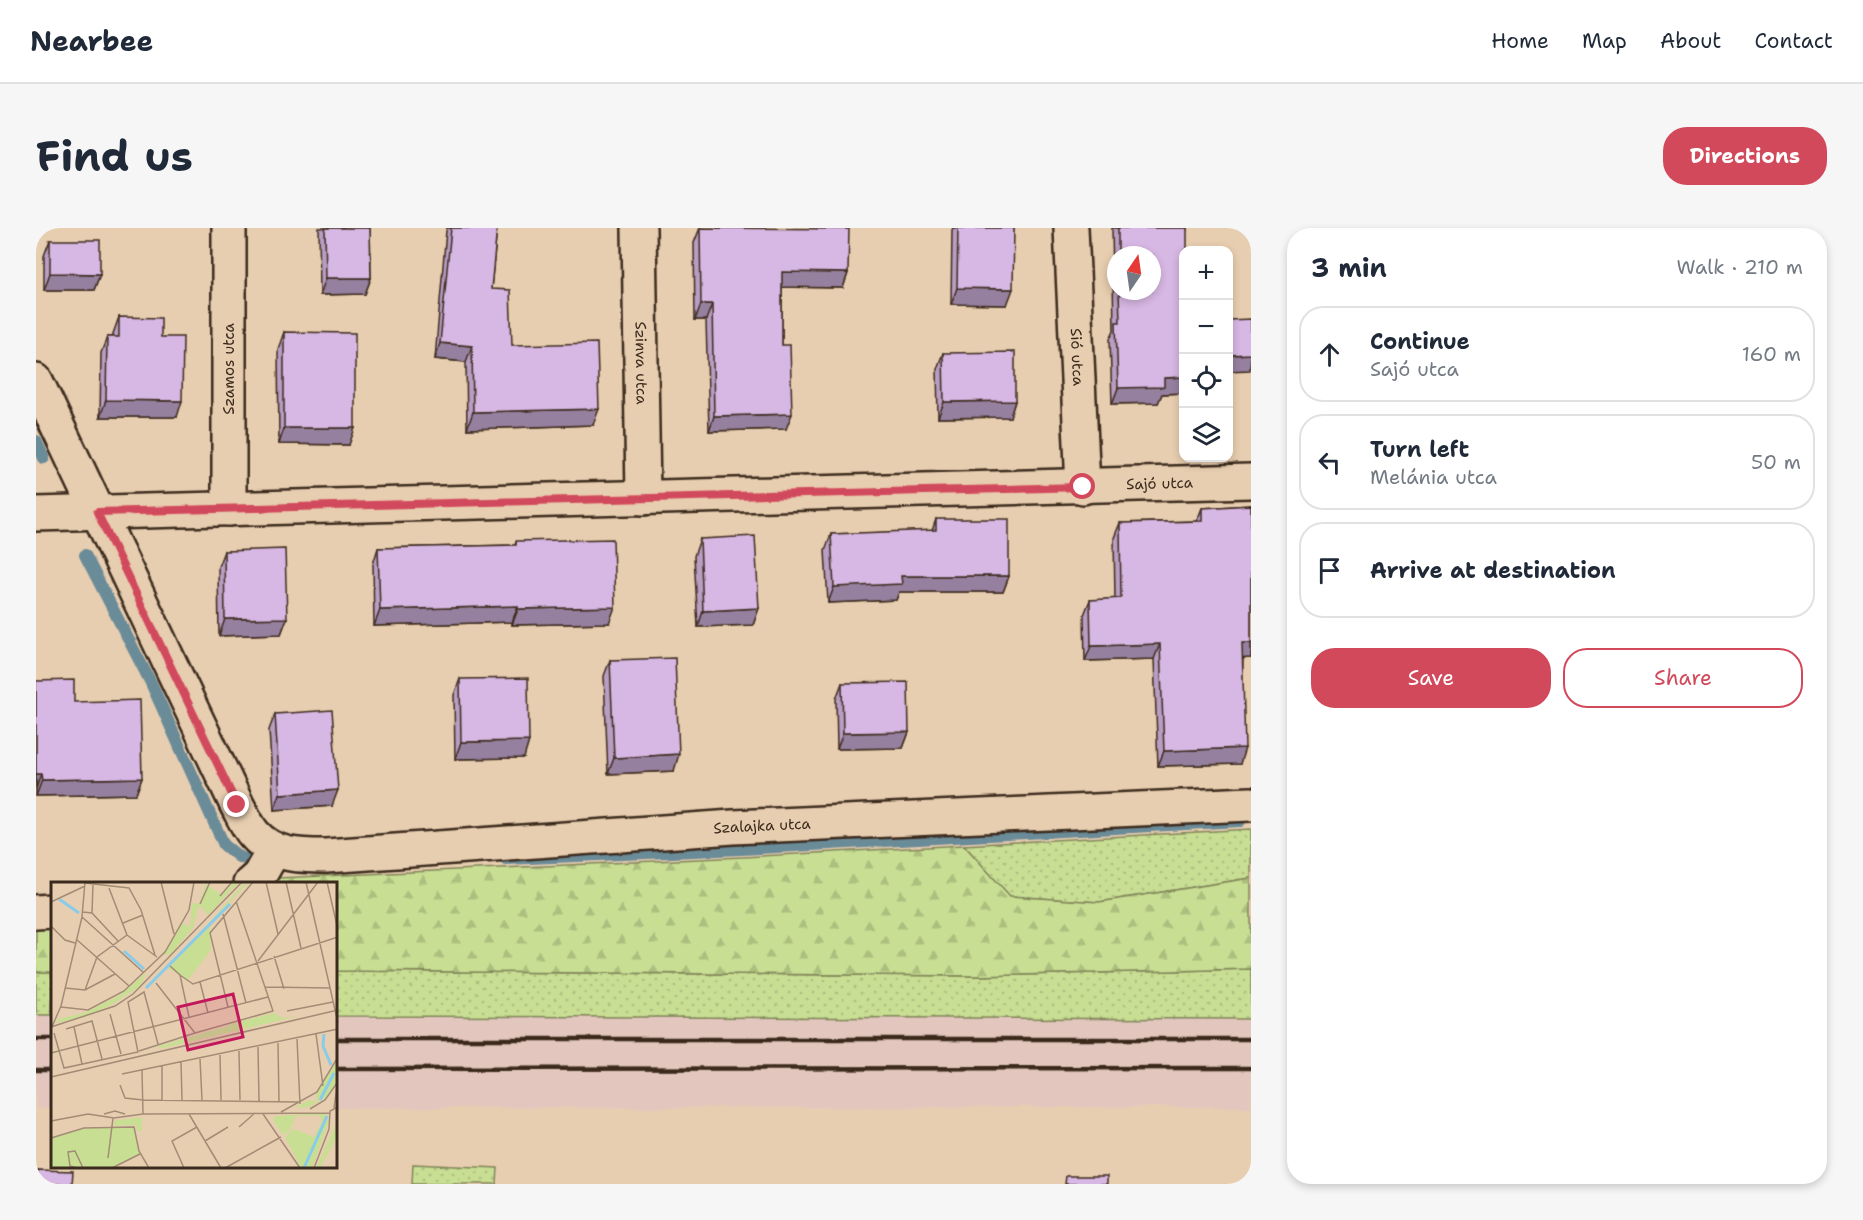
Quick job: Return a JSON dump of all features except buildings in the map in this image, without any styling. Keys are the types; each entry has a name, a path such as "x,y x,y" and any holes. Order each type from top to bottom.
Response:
{"street":[{"name":"Szamos utca","path":"229,228 229,509"},
{"name":"Szinva utca","path":"639,228 643,498"},
{"name":"Sió utca","path":"1071,228 1083,487"},
{"path":"36,381 237,805 254,834 261,870"},
{"name":"Sajó utca","path":"36,514 1251,481"},
{"name":"Szalajka utca","path":"261,870 296,855 326,856 733,827 1251,804"},
{"path":"36,912 51,911"}],"shaded area":[{"path":"36,1014 51,1014 51,1108 36,1108"},
{"path":"338,1014 1251,1014 1251,1107 338,1108"}],"green space":[{"path":"1251,829 1251,878 1099,902 1009,896 964,845"},
{"path":"964,845 1010,896 1099,902 1251,878 1251,969 977,976 338,971 338,882 270,882 277,878"},
{"path":"51,922 51,972 36,972 36,923"},
{"path":"1251,969 1251,1019 338,1016 338,971 977,976"},
{"path":"36,972 51,972 51,1015 36,1015"},
{"path":"413,1164 498,1168 497,1184 412,1184"}],"waterway":[{"path":"36,441 44,458"},
{"path":"85,555 151,683 224,845 239,857 264,865"},
{"path":"506,859 742,849 1240,821"}],"railway":[{"path":"36,1039 51,1039"},
{"path":"338,1039 1251,1039"},
{"path":"338,1069 1251,1068"},
{"path":"36,1070 51,1070"}],"route":[{"path":"237,805 97,512 1083,487"}]}
